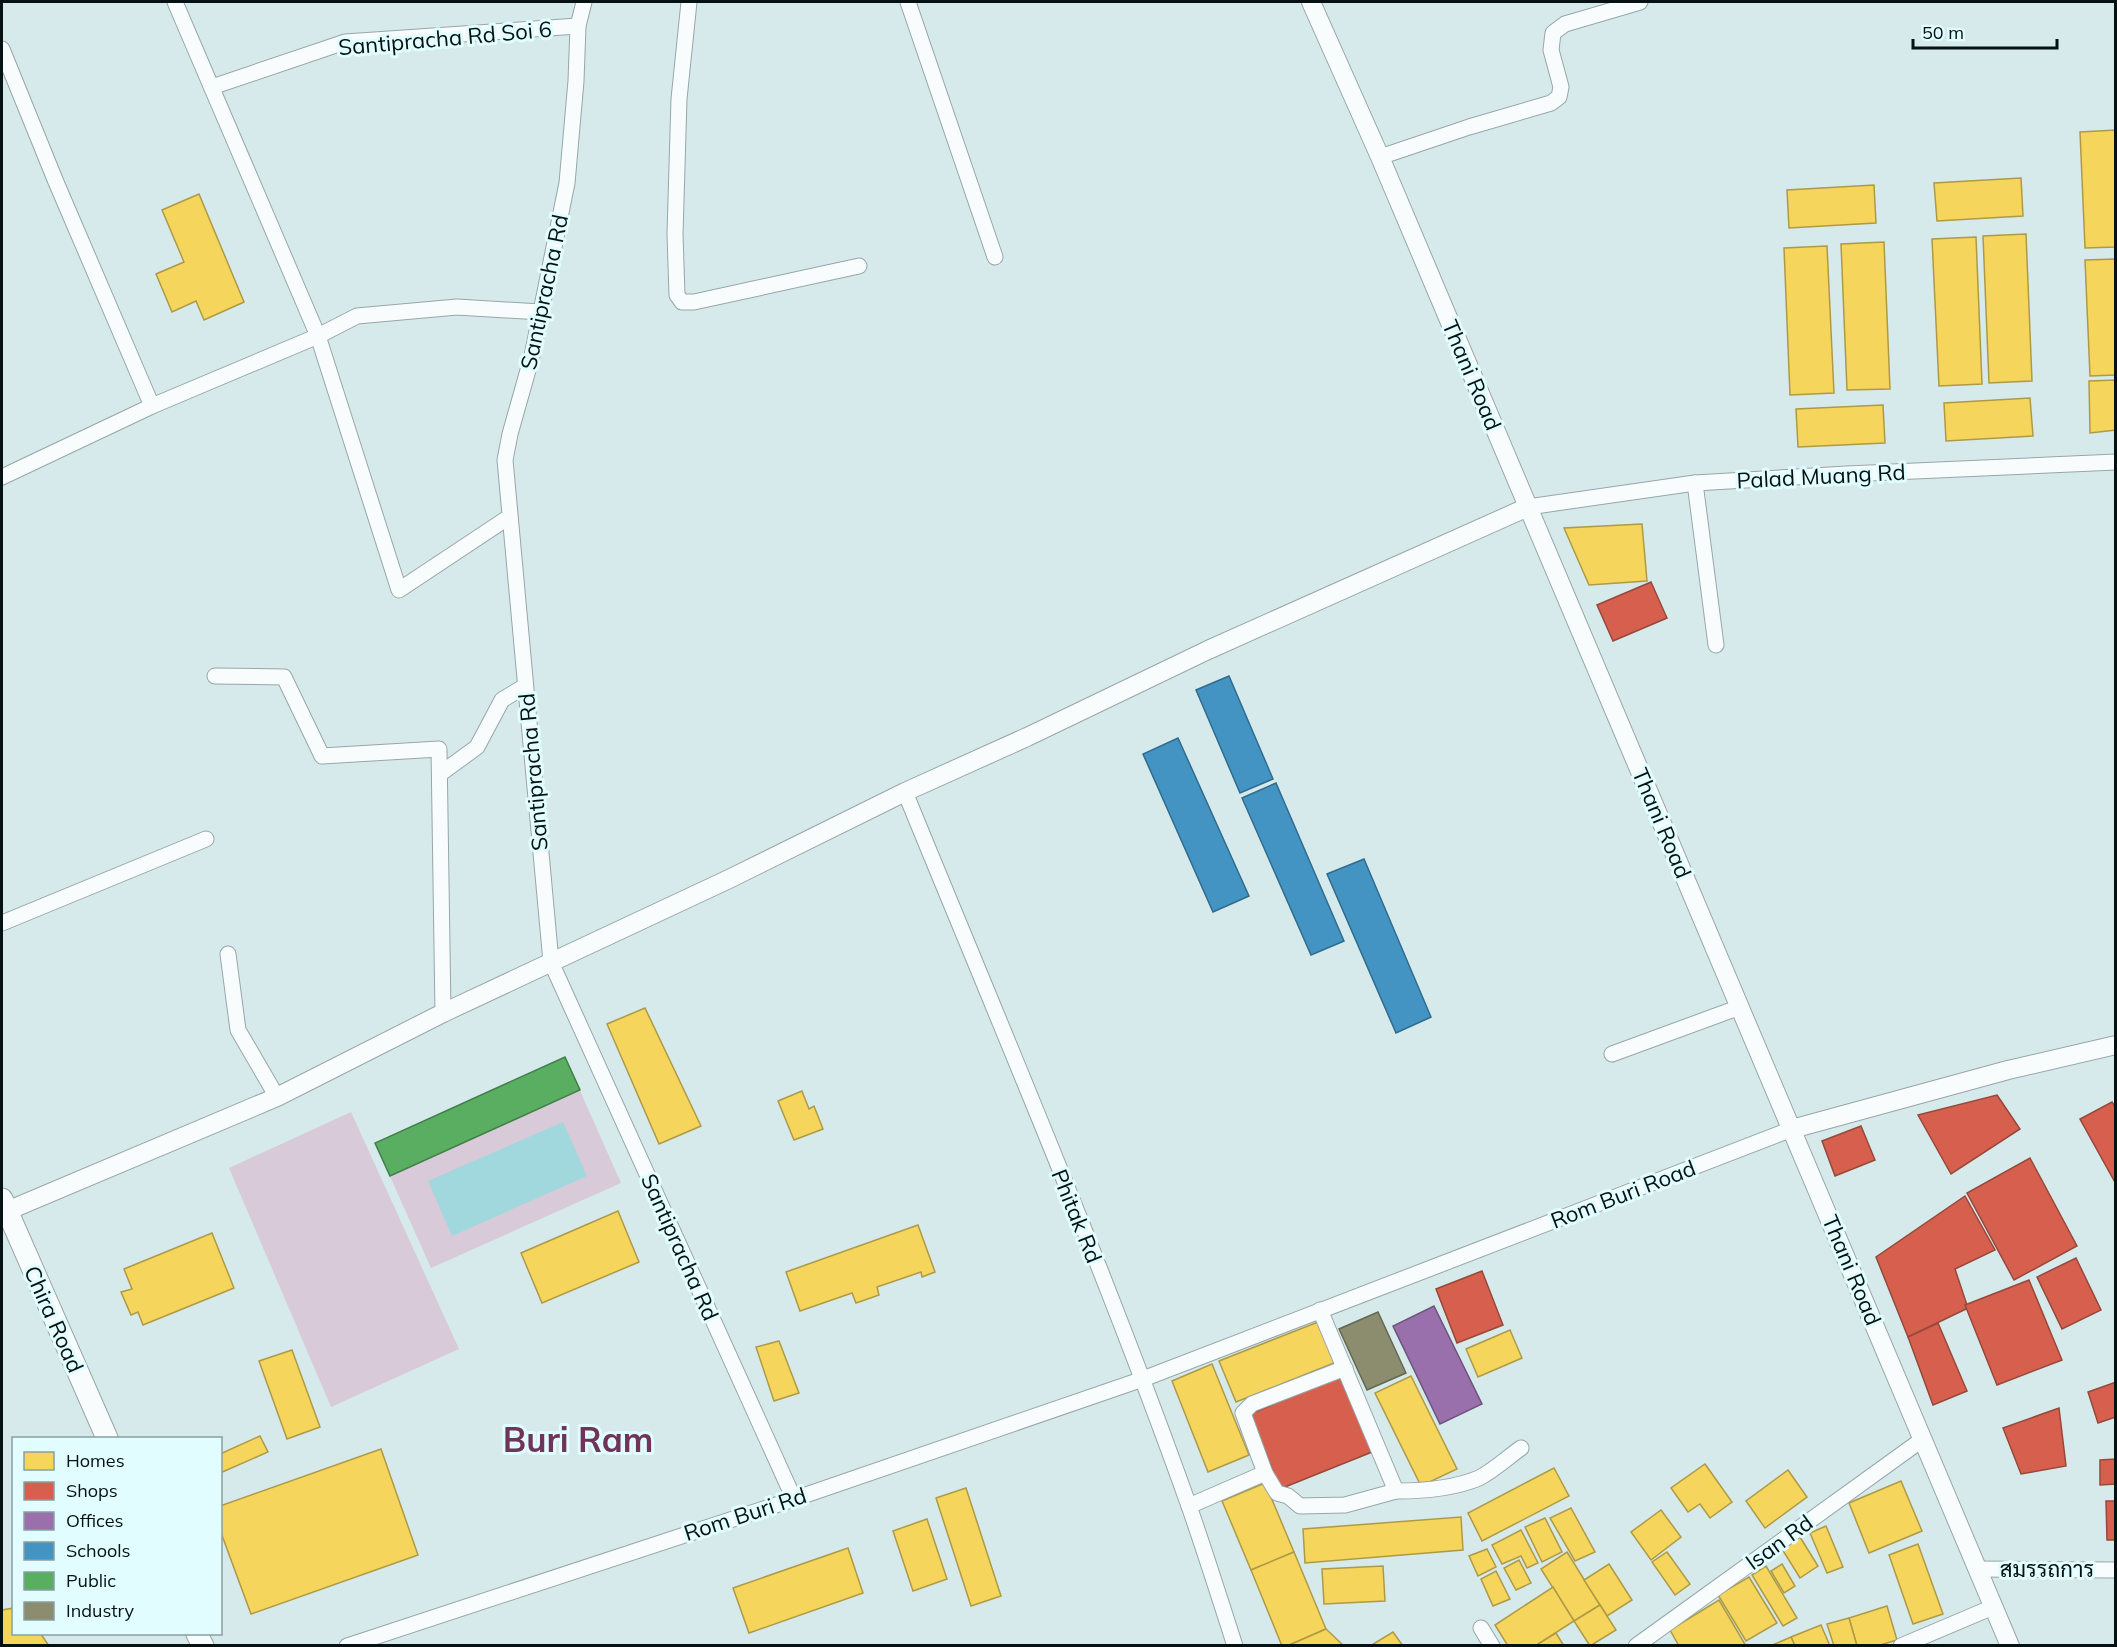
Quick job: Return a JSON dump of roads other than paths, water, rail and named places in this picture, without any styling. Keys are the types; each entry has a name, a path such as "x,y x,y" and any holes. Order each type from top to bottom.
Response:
{"main road":[{"name":"Chira Road","path":"3,1207 107,1437"}],"street":[{"path":"175,2 318,336 399,590 509,517"},
{"name":"Santipracha Rd","path":"584,2 578,26 576,81 567,183 532,356 505,460 551,962 794,1499"},
{"path":"690,2 678,111 675,234 677,295 682,302 694,302 859,266"},
{"path":"908,2 995,257"},
{"name":"Thani Road","path":"1311,2 1380,158 2010,1646"},
{"path":"1380,158 1469,127 1551,103 1559,97 1561,87 1551,50 1553,33 1564,24 1640,2"},
{"name":"Santipracha Rd Soi 6","path":"212,87 345,42 578,26"},
{"path":"2,49 152,406"},
{"path":"2,477 152,406 318,336 357,316 457,307 540,312"},
{"name":"Palad Muang Rd","path":"1528,507 1695,483 2115,462"},
{"path":"1695,483 1716,645"},
{"path":"3,1207 277,1097 443,1013 729,879 905,792 1208,650 1528,507"},
{"path":"215,676 284,677 322,756 439,749 443,1013"},
{"path":"440,774 477,747 502,700 525,686"},
{"name":"Phitak Rd","path":"905,792 1143,1379 1189,1506 1235,1646"},
{"path":"2,923 206,839"},
{"path":"228,954 238,1030 277,1097"},
{"path":"1612,1054 1740,1007"},
{"name":"Rom Buri Road","path":"1143,1379 1792,1129 2008,1070 2115,1045"},
{"path":"1320,1310 1396,1491"},
{"path":"1345,1368 1252,1404 1243,1413 1265,1473 1276,1493 1288,1496 1300,1506 1345,1505 1396,1491 1421,1491 1472,1480 1480,1477 1521,1448"},
{"name":"Rom Buri Rd","path":"347,1646 794,1499 1143,1379"},
{"name":"Isan Rd","path":"1636,1646 1923,1439"},
{"path":"1189,1506 1265,1473"},
{"name":"สมรรถการ","path":"1978,1569 2115,1570"},
{"path":"1901,1646 1993,1607"},
{"path":"1481,1628 1492,1646"}],"water":[{"path":"563,1122 587,1176 452,1236 428,1181"}],"district":[{"name":"Buri Ram","path":"578,1439"}]}
